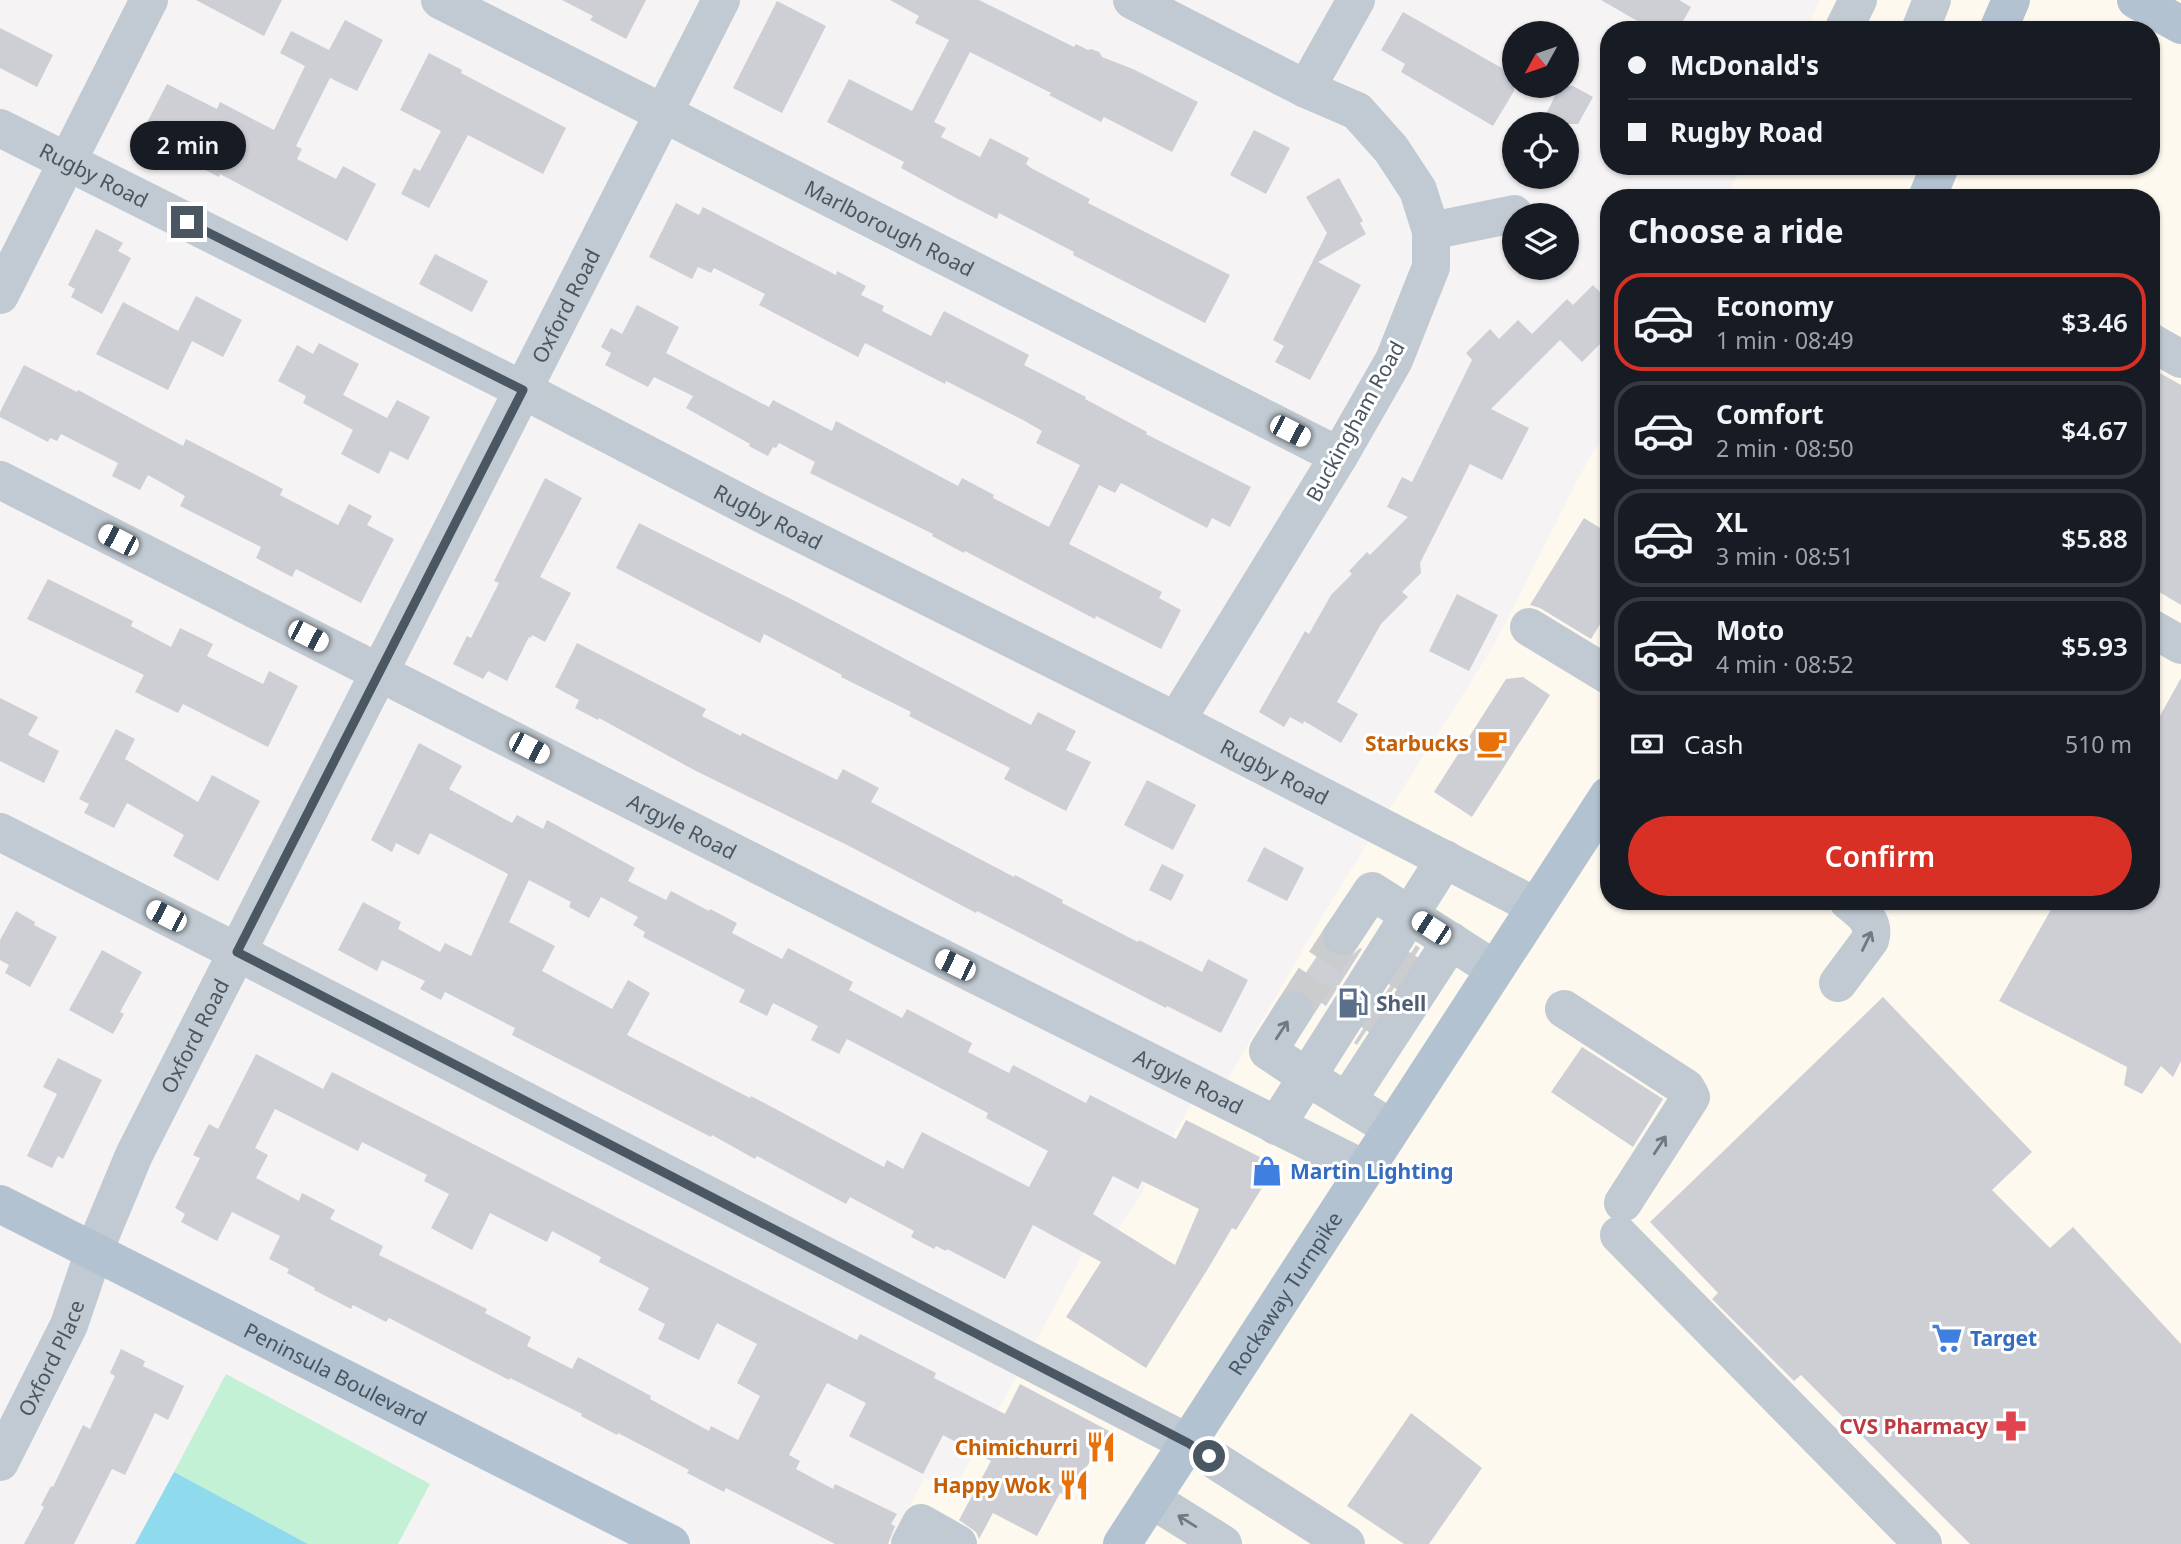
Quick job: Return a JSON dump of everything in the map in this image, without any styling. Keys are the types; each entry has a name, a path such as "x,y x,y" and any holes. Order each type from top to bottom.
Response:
{"main road":[{"path":"2002,21 2011,0"},
{"path":"2136,0 2181,25"},
{"name":"Rockaway Turnpike","path":"1122,1544 1600,808"},
{"name":"Peninsula Boulevard","path":"0,1204 671,1544"}],"street":[{"path":"0,295 149,0"},
{"name":"Marlborough Road","path":"440,0 1339,456"},
{"name":"Oxford Road","path":"94,1251 134,1155 721,0"},
{"name":"Buckingham Road","path":"1132,0 1306,89 1357,111 1391,149 1418,190 1431,231 1431,267 1394,360 1339,456 1176,721"},
{"path":"1306,89 1356,0"},
{"path":"1848,21 1858,0"},
{"path":"1924,21 1932,0"},
{"name":"Rugby Road","path":"0,128 523,390 1535,906"},
{"path":"1431,231 1502,216"},
{"path":"2160,347 2181,359"},
{"name":"Argyle Road","path":"0,480 1364,1169"},
{"path":"1529,627 1600,670"},
{"path":"0,832 1188,1443 1346,1544"},
{"path":"1276,1126 1307,1077 1375,1013 1403,970 1410,915 1445,859"},
{"path":"1342,936 1372,891 1494,969"},
{"path":"1838,983 1872,934 1868,918 1859,910"},
{"path":"1403,970 1451,942"},
{"path":"1564,1009 1686,1088 1691,1097 1621,1219 1923,1544"},
{"path":"1294,1010 1268,1051 1391,1128"},
{"path":"1347,1101 1375,1013"},
{"name":"Oxford Place","path":"0,1462 69,1325 94,1251"},
{"path":"1152,1499 1223,1544"},
{"path":"911,1544 921,1523 958,1544"}],"shaded area":[{"path":"1820,0 2181,0 2181,1544 890,1544 924,1478 953,1492 1100,1223 1118,1229 1135,1204 1196,1095 1214,1103 1334,896 1493,647 1600,441 1600,910 2160,910 2160,189 1731,189 1737,175 2160,175 2160,21 1810,21"}],"green space":[{"path":"226,1374 430,1484 398,1544 308,1544 174,1472"}],"water":[{"path":"174,1472 308,1544 135,1544"}],"building":[{"path":"196,0 282,0 264,36"},
{"path":"562,0 646,0 626,39 590,20 593,16"},
{"path":"890,0 979,0 1074,47 1076,44 1099,52 1102,57 1133,69 1198,102 1172,152 1104,117 1101,122 970,52 934,122 946,128 941,137 980,157 990,138 1029,158 1026,164 1031,168 1090,199 1088,203 1230,275 1205,323 1073,255 1074,252 999,213 997,219 958,199 901,168 904,162 827,122 849,79 912,111 949,40 915,23 919,16"},
{"path":"1601,0 1679,0 1691,7 1683,21 1637,21"},
{"path":"777,1 826,26 782,113 733,88"},
{"path":"1403,12 1502,68 1502,98 1510,98 1493,126 1401,72 1405,64 1381,50"},
{"path":"345,20 383,40 357,91 330,78 296,146 302,149 297,159 336,179 343,166 376,184 347,241 220,174 219,177 140,136 167,84 217,109 220,102 274,130 305,66 280,53 291,31 329,50"},
{"path":"0,28 53,55 37,87 0,68"},
{"path":"429,53 462,70 461,73 566,128 543,174 468,135 429,208 401,194 414,168 420,171 441,131 400,110"},
{"path":"1579,89 1593,97 1579,122 1579,112 1547,112 1554,98 1579,98"},
{"path":"1254,130 1290,148 1266,194 1230,175"},
{"path":"1339,178 1363,221 1360,223 1366,234 1318,262 1361,285 1310,380 1275,362 1284,346 1273,340 1327,233 1306,197"},
{"path":"676,203 699,215 703,207 836,275 837,271 866,286 861,295 884,306 882,311 931,336 944,311 1029,355 1024,365 1086,397 1085,399 1147,432 1146,434 1251,487 1230,527 1212,518 1207,528 1121,483 1115,493 1099,485 1069,544 1162,592 1159,598 1181,610 1161,649 1096,616 1095,619 810,473 815,462 779,443 768,456 749,446 750,444 686,408 693,396 654,377 648,387 605,365 611,353 601,347 611,328 622,334 637,305 679,327 666,353 769,407 773,400 832,431 836,421 958,486 962,478 994,495 993,498 1049,527 1080,465 1036,443 1042,431 1023,420 865,343 858,357 759,305 765,294 714,268 711,273 698,267 692,279 649,257"},
{"path":"96,229 123,243 118,251 131,258 102,314 71,297 75,289 68,285"},
{"path":"435,254 488,281 472,312 419,284"},
{"path":"1593,285 1600,292 1600,344 1582,362 1560,340 1491,409 1529,428 1502,480 1470,464 1420,563 1421,573 1402,592 1408,597 1381,624 1337,702 1358,714 1341,743 1304,721 1303,724 1290,717 1284,727 1259,712 1305,631 1309,634 1331,595 1352,574 1349,571 1367,552 1370,555 1408,517 1387,507 1402,477 1412,482 1472,360 1466,353 1490,329 1499,339 1518,320 1532,334 1567,299 1573,305"},
{"path":"196,296 242,320 223,357 192,341 168,390 96,354 123,302 178,331"},
{"path":"319,343 359,364 343,395 387,418 397,400 430,417 408,460 390,451 379,474 341,454 353,430 303,403 306,396 278,381 297,345 313,354"},
{"path":"24,365 77,392 78,390 183,446 186,439 283,489 280,495 338,525 349,504 372,516 367,525 394,539 361,603 296,569 292,577 256,558 261,547 180,506 185,496 148,475 140,490 112,476 118,463 61,434 57,441 50,438 48,442 0,417"},
{"path":"2160,373 2181,385 2181,605 2160,592"},
{"path":"545,478 582,498 540,577 571,593 545,642 532,635 529,637 507,681 488,671 483,679 453,664 467,636 471,638 499,583 494,581"},
{"path":"1584,518 1600,528 1600,624 1591,639 1540,608 1530,605"},
{"path":"639,523 1031,725 1038,712 1076,731 1066,750 1091,762 1066,811 1004,779 1010,768 909,716 911,712 764,634 760,643 616,568"},
{"path":"48,579 133,621 131,626 171,647 180,628 213,644 207,656 263,684 269,671 298,686 268,747 183,704 178,713 135,692 144,675 27,619"},
{"path":"1457,594 1498,615 1469,671 1429,651"},
{"path":"577,643 706,709 702,716 741,736 742,733 837,780 843,769 879,788 871,802 1063,900 1062,903 1138,942 1139,940 1202,972 1208,959 1248,980 1221,1033 1167,1006 1166,1008 977,911 976,913 575,708 579,700 555,687"},
{"name":"Starbucks","path":"1523,677 1550,695 1472,817 1434,792 1506,679"},
{"path":"2181,678 2181,1061 2173,1077 2161,1066 2142,1094 2124,1085 2127,1067 1999,1001 2051,910 2160,910 2160,716"},
{"path":"0,698 38,717 28,735 59,751 44,783 0,761"},
{"path":"116,729 135,739 125,759 198,802 212,775 260,801 218,881 173,856 184,835 127,803 114,828 84,813 89,804 79,799"},
{"path":"419,743 462,766 449,789 512,823 517,815 543,829 547,820 635,868 628,881 666,900 671,891 709,911 710,909 737,923 732,933 782,959 788,948 853,982 849,990 902,1018 907,1009 972,1043 968,1052 1009,1073 1013,1065 1086,1103 1090,1095 1176,1139 1186,1120 1266,1160 1270,1175 1236,1230 1232,1228 1146,1368 1066,1317 1101,1262 1033,1225 1005,1279 947,1249 946,1251 936,1246 934,1249 911,1237 914,1231 850,1197 846,1204 757,1156 755,1159 712,1135 711,1137 512,1035 515,1028 445,992 441,1000 420,989 425,981 382,960 377,971 338,950 363,902 401,922 398,929 440,952 445,943 471,956 508,874 430,833 419,855 396,843 392,852 371,840","holes":["529,880 571,902 569,907 589,918 601,897 638,917 633,925 645,932 643,937 745,990 739,1002 767,1016 773,1003 818,1026 811,1040 839,1054 847,1039 988,1113 986,1118 1048,1151 1029,1187 922,1132 903,1169 887,1160 884,1167 751,1096 750,1098 627,1035 650,993 628,980 612,1009 542,971 555,946 509,922","1113,1176 1138,1189 1142,1181 1199,1209 1175,1265 1093,1214"]},
{"path":"1147,780 1196,805 1173,850 1124,825"},
{"path":"1264,847 1304,868 1287,901 1247,881"},
{"path":"1162,864 1184,875 1171,901 1149,890"},
{"path":"16,911 35,922 34,925 57,937 30,987 5,973 9,965 0,960 0,940"},
{"path":"1416,945 1420,948 1357,1045 1354,1043"},
{"path":"1323,947 1330,955 1340,958 1351,956 1362,949 1326,1006 1297,986"},
{"path":"102,950 142,972 120,1012 124,1014 113,1034 69,1010"},
{"path":"1883,997 2032,1152 1992,1190 2050,1248 2073,1227 2181,1344 2181,1544 1970,1544 1801,1375 1794,1381 1712,1299 1718,1293 1650,1222"},
{"path":"1582,1047 1663,1099 1633,1147 1551,1092"},
{"path":"256,1054 323,1089 332,1072 857,1340 860,1334 936,1373 934,1378 1005,1414 1020,1384 1109,1431 1068,1497 1060,1493 1037,1536 993,1513 979,1539 976,1532 959,1520 991,1461 943,1435 923,1474 849,1436 866,1403 827,1383 789,1455 800,1461 796,1469 833,1489 835,1484 897,1514 891,1524 895,1526 888,1544 835,1544 726,1488 724,1492 687,1473 689,1470 618,1433 617,1435 581,1416 582,1414 389,1318 386,1322 353,1305 351,1309 314,1290 315,1288 287,1273 289,1269 269,1259 280,1236 232,1212 217,1241 181,1222 185,1214 175,1208 200,1158 193,1155 209,1124 218,1129","holes":["275,1109 358,1151 362,1142 427,1175 424,1181 449,1194 431,1228 472,1250 490,1213 547,1242 552,1231 601,1257 599,1262 649,1288 638,1310 665,1324 658,1339 699,1360 717,1323 757,1344 737,1383 760,1396 738,1440 711,1426 709,1431 578,1357 572,1369 527,1346 531,1337 485,1313 487,1309 379,1255 383,1246 330,1219 335,1210 302,1193 299,1201 256,1178 268,1155 255,1148"]},
{"path":"58,1058 102,1080 63,1159 58,1156 52,1168 27,1156 57,1094 43,1087"},
{"path":"121,1349 145,1361 143,1366 184,1386 168,1420 155,1413 125,1475 112,1469 74,1544 24,1544 83,1425 90,1429 115,1376 110,1373"},
{"path":"1411,1413 1482,1468 1429,1544 1404,1544 1347,1506"}],"tunnel":[{"path":"1294,1010 1342,936"},
{"path":"1389,962 1415,978"},
{"path":"1361,1004 1387,1021"}],"place":[{"name":"Starbucks","path":"1492,743"},
{"name":"Shell","path":"1353,1003"},
{"name":"Martin Lighting","path":"1267,1171"},
{"name":"Target","path":"1947,1338"},
{"name":"CVS Pharmacy","path":"2011,1426"},
{"name":"Chimichurri","path":"1101,1447"},
{"name":"Happy Wok","path":"1074,1485"}],"route":[{"path":"187,222 523,390 237,952 1209,1456"}]}
